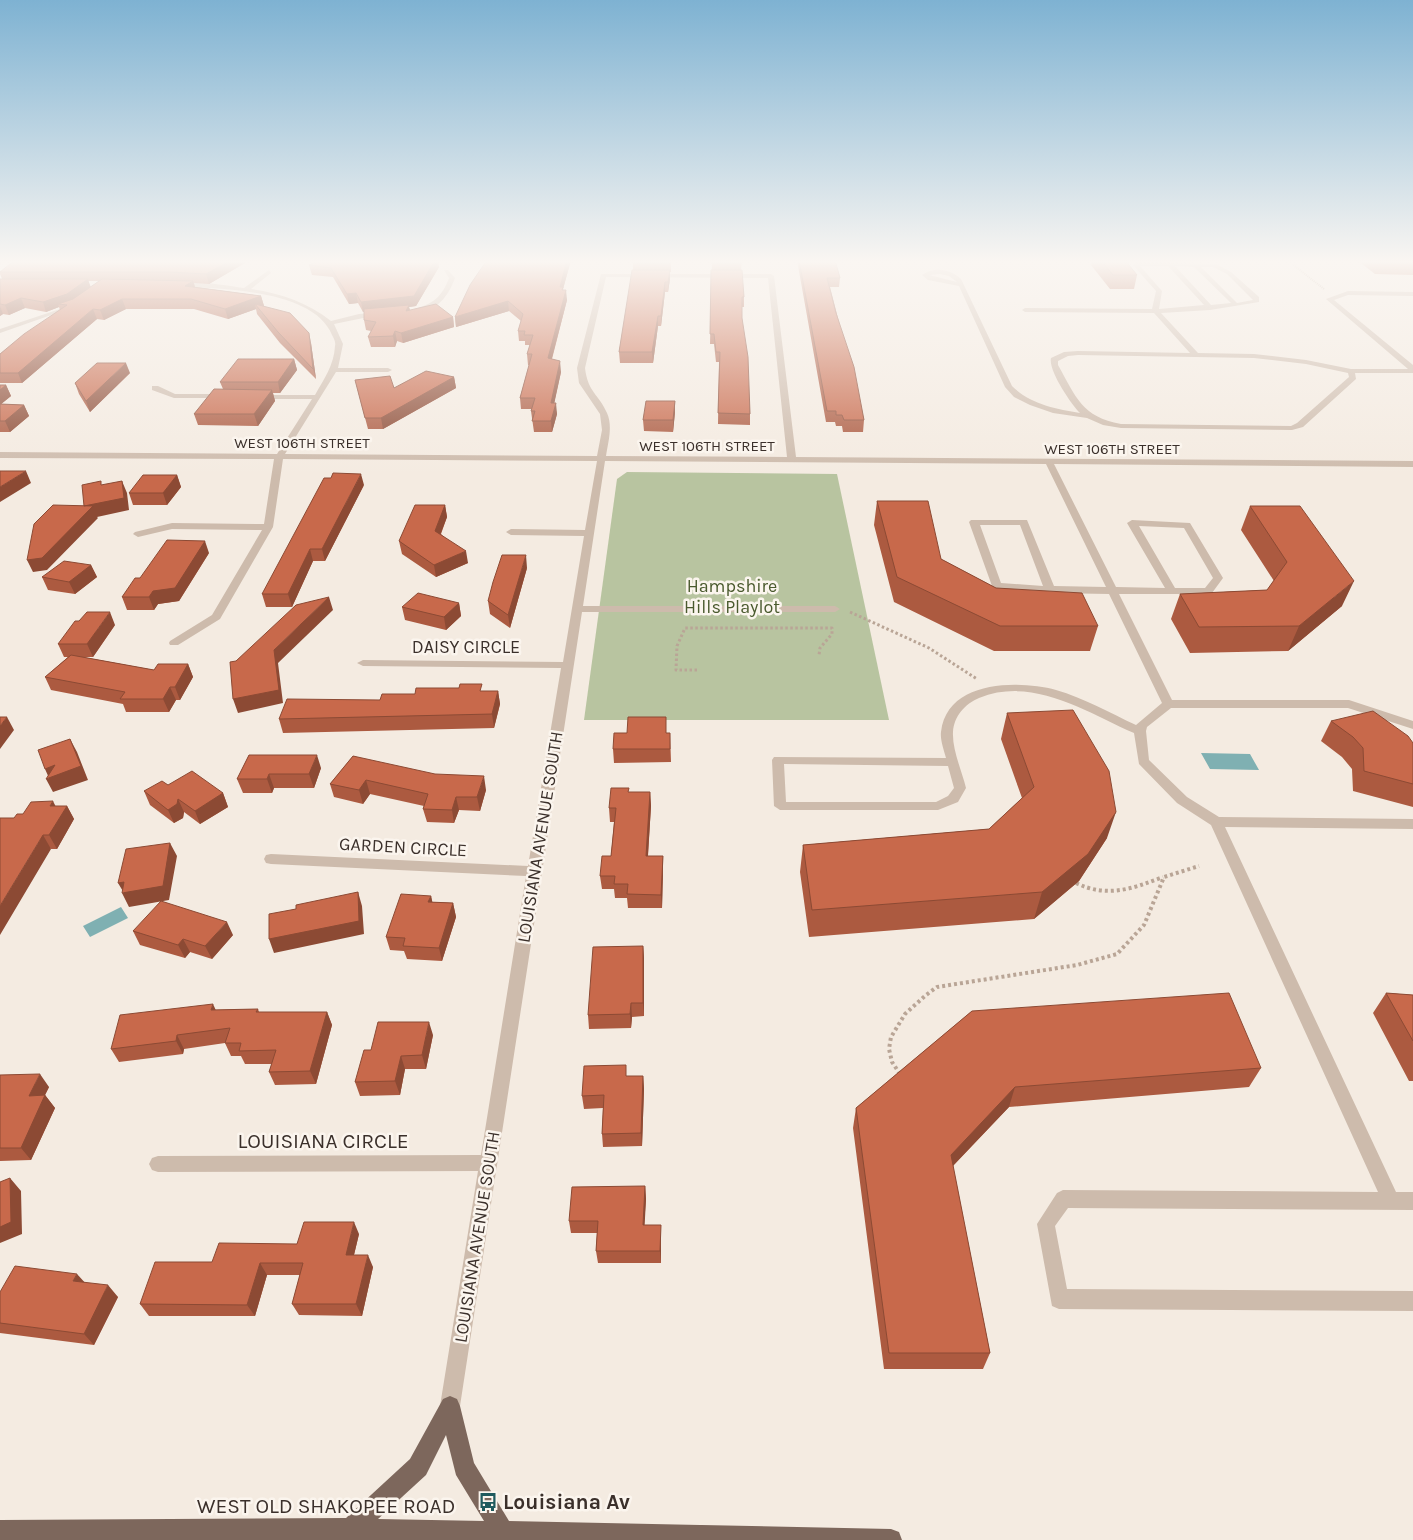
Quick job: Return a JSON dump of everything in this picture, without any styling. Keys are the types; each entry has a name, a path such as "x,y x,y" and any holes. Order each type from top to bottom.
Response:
{"main road":[{"path":"350,1529 418,1467 450,1406"},
{"path":"450,1406 464,1467 503,1532"},
{"name":"WEST OLD SHAKOPEE ROAD","path":"0,1531 350,1529 430,1535 503,1532 891,1540"}],"street":[{"path":"174,643 216,617 268,527 279,457 340,358 341,343 336,332"},
{"name":"LOUISIANA AVENUE SOUTH","path":"450,1406 606,430 604,414 583,382 581,368 590,332"},
{"name":"LOUISIANA AVENUE SOUTH","path":"777,332 792,460"},
{"path":"984,332 1009,387 1017,395 1056,411 1086,416 1106,424 1121,426 1292,428 1300,425 1353,377 1351,371"},
{"path":"1175,332 1194,353"},
{"path":"1368,332 1413,370"},
{"path":"1086,416 1054,365 1054,360 1059,357 1078,353 1194,353 1263,356 1351,371 1413,370"},
{"path":"1399,358 1413,358"},
{"path":"334,370 388,370"},
{"path":"155,388 174,396 231,396"},
{"path":"250,396 317,397"},
{"name":"WEST 106TH STREET","path":"0,455 1413,464"},
{"path":"1049,462 1168,704"},
{"path":"1050,590 1024,522 974,522 997,586 1050,590 1112,591 1172,591 1208,591 1218,578 1187,525 1132,523 1172,591"},
{"path":"138,534 172,526 268,527"},
{"path":"511,532 590,533"},
{"path":"577,609 835,609"},
{"name":"DAISY CIRCLE","path":"364,664 569,665"},
{"path":"953,762 778,760 780,806 938,806 953,799 960,788 947,732 955,710 970,698 991,690 1015,688 1041,690 1061,696 1140,731"},
{"path":"1391,1201 1216,822 1182,800 1143,761 1140,731 1142,725 1168,704 1349,704 1413,724"},
{"path":"1216,822 1413,824"},
{"name":"GARDEN CIRCLE","path":"271,859 534,871"},
{"name":"LOUISIANA CIRCLE","path":"158,1164 489,1163"},
{"path":"1413,1202 1064,1199 1046,1224 1059,1300 1413,1301"}],"path":[{"path":"819,655 820,648 832,634 835,609 844,609 929,648 991,690"},
{"path":"697,670 676,670 677,646 685,628 832,628"},
{"path":"1076,883 1086,889 1119,894 1199,866"},
{"path":"902,1076 892,1066 889,1044 896,1024 919,998 937,987 1077,965 1117,954 1144,924 1159,894 1164,877"}],"green space":[{"name":"Hampshire Hills Playlot","path":"627,472 837,474 889,720 584,720 617,479"}],"water":[{"path":"1201,753 1250,754 1259,770 1210,769"},
{"path":"121,907 128,918 90,937 83,926"}],"building":[{"path":"27,332 66,332 18,373 0,373 0,354"},
{"path":"278,332 309,333 313,369"},
{"path":"371,332 395,332 393,336 368,337"},
{"path":"525,332 555,332 548,358 560,361 551,403 556,403 551,421 532,421 535,411 531,411 535,398 520,398 532,354 527,354 533,335 524,335"},
{"path":"622,332 655,332 652,352 619,352"},
{"path":"710,332 744,332 748,357 750,414 718,413 720,352 716,352 714,334 710,334"},
{"path":"812,332 842,332 854,367 864,420 844,420 842,415 836,415 836,411 827,411"},
{"path":"238,359 294,359 278,382 220,382"},
{"path":"97,363 126,363 86,401 75,383"},
{"path":"426,371 454,377 381,418 365,418 355,380 390,376 394,388"},
{"path":"214,389 272,390 254,414 194,414"},
{"path":"646,401 675,401 673,420 643,420"},
{"path":"0,404 24,405 5,421 0,421"},
{"path":"0,471 26,471 0,487"},
{"path":"333,473 361,474 322,549 310,549 288,594 262,594 324,478 331,478"},
{"path":"143,475 177,475 163,493 129,493"},
{"path":"101,481 101,485 122,481 124,498 84,506 82,485"},
{"path":"877,501 928,501 941,559 996,588 1082,593 1098,626 1000,626 897,577"},
{"path":"53,505 93,506 42,558 27,560 34,524"},
{"path":"415,505 445,505 435,531 466,551 434,565 399,541"},
{"path":"1250,506 1300,506 1354,581 1299,626 1199,627 1180,594 1267,590 1287,562"},
{"path":"167,540 205,541 175,588 153,591 149,597 122,597 135,578 140,578"},
{"path":"502,555 526,555 508,615 488,601"},
{"path":"64,561 91,565 69,582 42,577"},
{"path":"418,593 459,603 444,617 402,607"},
{"path":"329,597 274,650 279,690 233,699 230,662 236,661 296,605"},
{"path":"87,612 110,612 87,644 58,644 75,621 79,621"},
{"path":"71,655 154,670 158,664 188,664 175,687 170,687 163,699 120,699 125,692 45,677"},
{"path":"460,684 482,684 480,691 498,691 492,714 279,719 287,699 380,700 382,694 415,694 416,688 459,688"},
{"path":"1073,710 1109,771 1116,812 1088,854 1042,892 812,910 803,845 989,829 1034,787 1007,713"},
{"path":"1373,711 1408,736 1413,743 1413,784 1364,771 1363,748 1353,737 1331,721"},
{"path":"0,717 7,717 0,726"},
{"path":"628,717 666,717 666,733 670,733 670,749 613,749 614,733 627,733"},
{"path":"70,739 81,766 46,779 55,765 45,769 38,750"},
{"path":"249,755 317,755 309,774 269,774 267,779 237,779"},
{"path":"353,756 435,774 484,776 477,797 456,797 452,810 423,809 428,794 366,780 359,790 330,784"},
{"path":"192,771 223,793 195,811 178,799 177,804 168,810 144,791 162,781 168,785"},
{"path":"611,788 629,788 628,792 650,792 646,856 663,856 661,895 627,894 628,884 614,884 615,876 600,876 602,856 611,856 616,808 609,808"},
{"path":"53,801 50,806 67,806 49,835 43,835 0,906 0,818 14,818 17,814 23,814 31,802"},
{"path":"170,843 163,886 122,893 124,882 118,883 126,849"},
{"path":"358,892 359,921 269,939 269,914 296,909 296,905"},
{"path":"401,894 431,896 428,902 453,903 439,948 403,946 405,938 386,937"},
{"path":"161,901 227,922 205,946 183,939 178,945 133,931"},
{"path":"643,946 643,1003 631,1003 630,1014 588,1015 593,947"},
{"path":"1229,993 1261,1068 1015,1087 951,1155 990,1353 889,1353 856,1108 972,1011"},
{"path":"1386,993 1413,995 1413,1041"},
{"path":"213,1004 211,1010 258,1009 256,1012 327,1012 310,1071 269,1072 276,1050 239,1051 241,1043 225,1043 230,1028 177,1035 176,1041 111,1049 120,1015"},
{"path":"378,1022 429,1022 422,1055 401,1056 395,1081 355,1082 364,1050 371,1050"},
{"path":"626,1065 626,1076 643,1076 641,1133 602,1134 604,1095 582,1096 584,1066"},
{"path":"40,1074 29,1096 45,1095 21,1148 0,1148 0,1075"},
{"path":"10,1178 11,1222 0,1227 0,1182"},
{"path":"645,1186 643,1225 661,1225 660,1251 596,1251 598,1221 569,1221 572,1187"},
{"path":"304,1222 354,1222 346,1255 368,1255 356,1304 292,1304 303,1263 260,1263 247,1305 140,1304 155,1262 212,1262 219,1243 297,1244"},
{"path":"15,1266 77,1274 73,1281 108,1285 84,1334 0,1323 0,1292"}],"place":[{"name":"Louisiana Av","path":"488,1502"}]}
